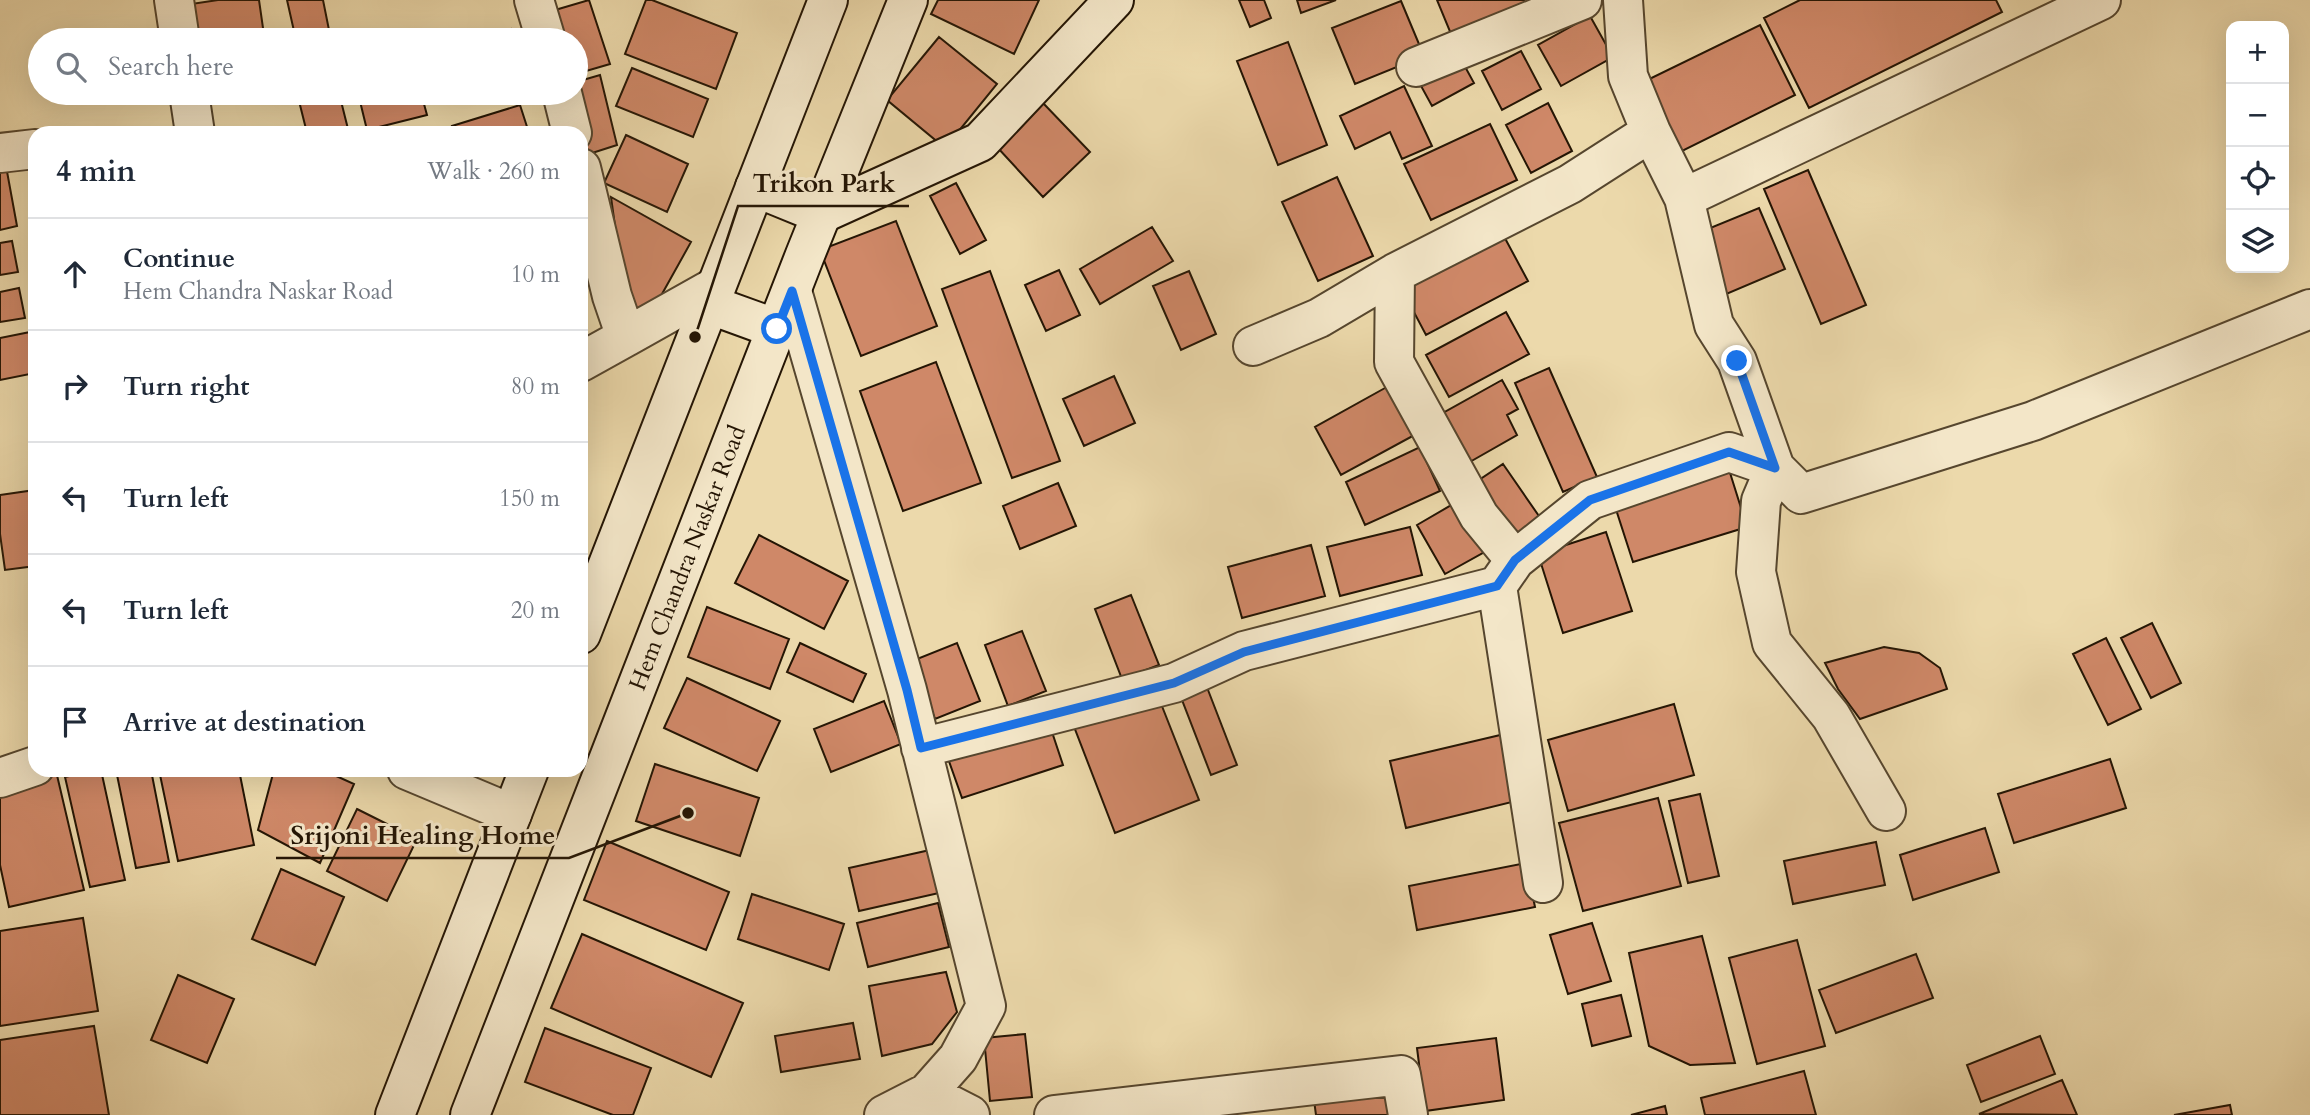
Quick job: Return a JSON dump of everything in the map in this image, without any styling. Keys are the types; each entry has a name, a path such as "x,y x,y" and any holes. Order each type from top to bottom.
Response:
{"street":[{"path":"174,0 178,28"},
{"path":"534,0 542,28"},
{"path":"588,616 828,0"},
{"name":"Hem Chandra Naskar Road","path":"470,1115 821,214 908,0"},
{"path":"755,187 821,214 980,142 1114,0"},
{"path":"1416,66 1582,0"},
{"path":"1623,0 1628,76 1651,132 1684,198 1714,325 1737,361 1775,468 1801,494 2033,421 2310,309"},
{"path":"1684,198 2101,0"},
{"path":"190,105 194,126"},
{"path":"565,105 570,126"},
{"path":"1254,346 1319,318 1395,273 1570,184 1651,132"},
{"path":"0,153 28,150"},
{"path":"588,197 612,296 626,337"},
{"path":"1395,273 1394,362 1479,516 1506,573 1543,883"},
{"path":"792,291 907,690 986,1006 958,1058 927,1093 884,1115"},
{"path":"588,358 711,295"},
{"path":"711,295 777,329"},
{"path":"921,748 1174,683 1244,652 1506,573 1590,500 1729,452 1775,468"},
{"path":"1775,468 1761,501 1756,572 1772,643 1831,716 1886,811"},
{"path":"0,778 28,768"},
{"path":"424,777 512,814"},
{"path":"395,1115 526,777"},
{"path":"1054,1115 1401,1075 1408,1115"},
{"path":"927,1093 970,1115"}],"building":[{"path":"218,0 259,0 263,28 182,28 178,6"},
{"path":"287,0 323,0 329,28 293,28"},
{"path":"589,0 610,64 588,70 588,28 549,28 545,13"},
{"path":"646,0 737,33 716,89 625,54"},
{"path":"938,0 1039,0 1014,54 931,14"},
{"path":"1239,0 1264,0 1271,18 1250,27"},
{"path":"1297,0 1336,0 1301,13"},
{"path":"1437,0 1524,0 1526,4 1451,34"},
{"path":"1800,0 1996,0 2002,12 1809,108 1764,18"},
{"path":"1401,1 1424,56 1355,84 1332,28"},
{"path":"1590,16 1613,57 1561,86 1538,45"},
{"path":"1760,25 1795,95 1670,157 1635,86"},
{"path":"939,37 997,84 945,148 887,100"},
{"path":"1288,42 1327,145 1278,165 1237,61"},
{"path":"1521,51 1541,89 1502,110 1482,71"},
{"path":"1457,52 1474,83 1432,106 1415,75"},
{"path":"632,68 708,99 693,137 616,106"},
{"path":"600,75 617,145 588,154 588,126 580,126 578,105 588,105 588,78"},
{"path":"1404,86 1432,146 1402,159 1390,132 1355,149 1340,116"},
{"path":"1043,103 1090,152 1043,197 997,147"},
{"path":"1548,103 1572,151 1531,173 1506,125"},
{"path":"300,105 342,105 347,126 305,126"},
{"path":"361,105 424,105 427,115 383,126 366,126"},
{"path":"520,105 527,126 452,126"},
{"path":"1490,124 1517,180 1431,220 1404,164"},
{"path":"626,135 688,164 667,212 604,183"},
{"path":"6,166 17,226 0,230 0,167"},
{"path":"1808,170 1866,305 1821,324 1764,189"},
{"path":"1337,177 1373,256 1318,281 1282,202"},
{"path":"956,183 986,240 960,254 930,196"},
{"path":"611,197 691,242 648,319 626,306"},
{"path":"1759,208 1785,269 1724,295 1698,233"},
{"path":"896,221 937,326 861,356 820,250"},
{"path":"1152,227 1173,261 1100,304 1080,269"},
{"path":"1500,229 1528,281 1426,335 1398,282"},
{"path":"12,241 18,272 0,275 0,243"},
{"path":"1059,270 1080,315 1046,331 1025,285"},
{"path":"990,271 1060,461 1012,478 942,289"},
{"path":"1189,271 1216,334 1181,350 1153,286"},
{"path":"19,288 25,318 0,322 0,292"},
{"path":"1506,312 1529,354 1449,397 1426,355"},
{"path":"28,332 28,374 0,380 0,338"},
{"path":"936,362 981,483 903,511 860,391"},
{"path":"1549,368 1597,477 1563,492 1515,383"},
{"path":"1114,376 1135,423 1084,446 1063,399"},
{"path":"1502,380 1518,409 1507,415 1517,435 1461,467 1434,418"},
{"path":"1394,383 1420,432 1341,475 1315,427"},
{"path":"1420,447 1440,491 1365,525 1346,482"},
{"path":"1726,460 1747,527 1633,562 1611,494"},
{"path":"1503,464 1541,519 1505,544 1467,488"},
{"path":"1058,483 1076,526 1020,549 1003,506"},
{"path":"28,491 28,567 5,570 0,534 0,495"},
{"path":"1460,500 1488,550 1445,574 1417,525"},
{"path":"1410,527 1422,575 1340,596 1327,547"},
{"path":"1606,532 1632,611 1563,633 1538,554"},
{"path":"759,535 848,581 824,629 735,583"},
{"path":"1311,545 1325,596 1242,618 1228,567"},
{"path":"1131,595 1159,665 1122,679 1095,609"},
{"path":"707,607 789,639 770,689 688,657"},
{"path":"2152,623 2181,683 2151,698 2121,638"},
{"path":"1022,631 1046,691 1008,706 985,645"},
{"path":"2106,638 2141,709 2108,725 2073,654"},
{"path":"800,643 866,674 853,702 787,672"},
{"path":"957,643 980,701 935,719 912,661"},
{"path":"1884,647 1919,653 1940,668 1947,689 1860,719 1838,689 1825,663"},
{"path":"1203,677 1237,765 1211,775 1177,687"},
{"path":"687,678 780,721 757,771 664,728"},
{"path":"1156,691 1199,800 1115,833 1073,724"},
{"path":"884,701 901,744 831,772 814,729"},
{"path":"1674,704 1694,775 1568,811 1548,740"},
{"path":"1047,717 1063,765 962,798 945,750"},
{"path":"1513,732 1528,798 1406,828 1390,761"},
{"path":"2110,759 2126,808 2014,843 1998,794"},
{"path":"655,764 759,798 740,856 636,821"},
{"path":"37,777 57,777 84,890 9,907 0,865 0,789"},
{"path":"65,777 103,777 125,880 90,887"},
{"path":"117,777 152,777 169,862 136,868"},
{"path":"160,777 240,777 254,845 178,861"},
{"path":"272,777 338,777 354,784 320,863 258,830"},
{"path":"1700,794 1719,876 1688,883 1669,801"},
{"path":"1658,798 1681,886 1583,911 1559,823"},
{"path":"357,809 417,839 387,901 327,871"},
{"path":"1985,828 1999,872 1913,900 1900,855"},
{"path":"607,841 729,892 706,950 584,900"},
{"path":"1876,842 1885,885 1793,904 1784,861"},
{"path":"930,850 939,893 859,911 849,868"},
{"path":"1526,863 1535,907 1417,930 1409,886"},
{"path":"281,869 344,897 315,965 252,939"},
{"path":"752,894 844,924 829,970 738,939"},
{"path":"938,903 949,947 868,967 857,923"},
{"path":"83,918 98,1011 0,1026 0,931"},
{"path":"1592,923 1611,981 1568,994 1550,935"},
{"path":"582,934 743,1003 711,1077 551,1008"},
{"path":"1702,936 1735,1063 1690,1065 1649,1046 1629,953"},
{"path":"1797,940 1825,1046 1757,1064 1729,958"},
{"path":"1916,954 1933,998 1836,1033 1819,990"},
{"path":"946,972 957,1012 932,1044 882,1056 869,986"},
{"path":"178,975 234,999 207,1063 151,1040"},
{"path":"1621,995 1631,1036 1592,1046 1582,1004"},
{"path":"853,1023 860,1059 781,1072 775,1036"},
{"path":"94,1026 109,1115 0,1115 0,1040"},
{"path":"545,1028 651,1068 633,1115 613,1115 525,1082"},
{"path":"1025,1034 1032,1097 990,1101 984,1038"},
{"path":"2040,1036 2055,1074 1981,1102 1967,1065"},
{"path":"1496,1038 1504,1100 1425,1111 1417,1048"},
{"path":"1804,1071 1816,1115 1705,1115 1701,1098"},
{"path":"2062,1080 2077,1115 1979,1114"},
{"path":"1391,1084 1394,1115 1316,1115 1313,1093"},
{"path":"2230,1105 2232,1115 2174,1115"},
{"path":"1665,1106 1667,1115 1631,1115"}],"place":[{"name":"Trikon Park","path":"695,337"},
{"name":"Srijoni Healing Home","path":"688,813"}],"route":[{"path":"777,329 792,291 907,690 921,748 1174,683 1244,652 1497,586 1515,560 1590,500 1729,452 1775,468 1737,361"}]}
